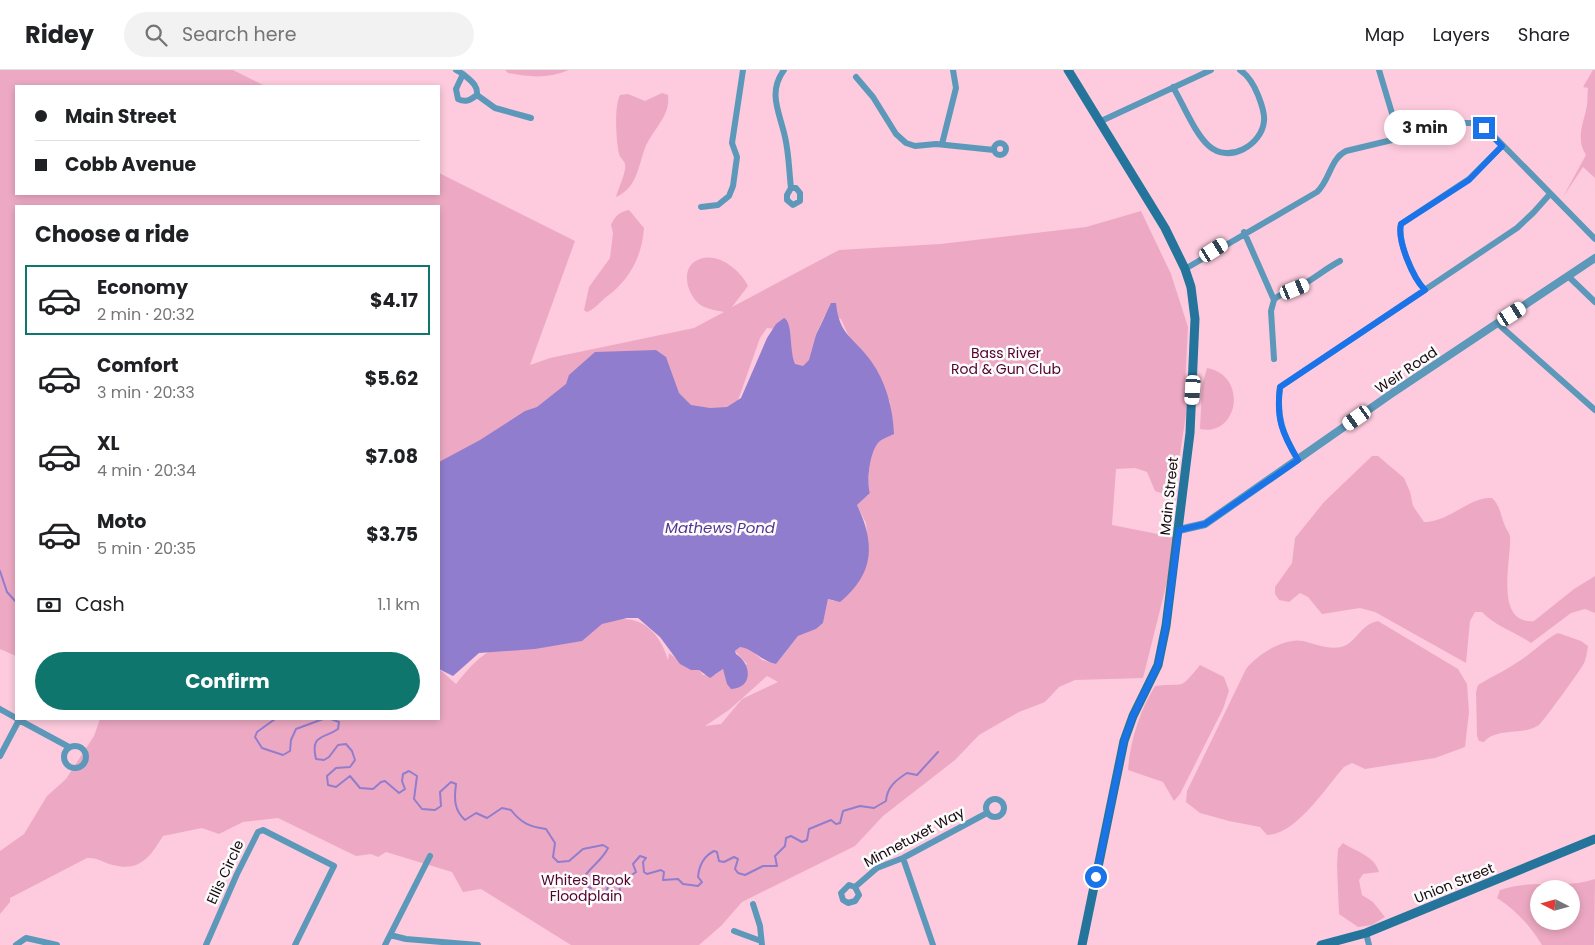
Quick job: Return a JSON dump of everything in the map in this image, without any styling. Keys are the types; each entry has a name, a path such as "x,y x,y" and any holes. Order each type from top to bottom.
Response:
{"main road":[{"name":"Main Street","path":"1068,70 1165,228 1185,269 1194,304 1196,338 1190,433 1166,626 1158,665 1133,716 1124,741 1082,945"},
{"name":"Union Street","path":"1320,945 1366,933 1595,839"}],"street":[{"path":"456,70 473,83 477,89 477,96"},
{"path":"701,207 712,208 724,201 733,186 737,157 732,143 743,70"},
{"path":"784,70 778,80 775,107 785,136 791,188"},
{"path":"942,144 956,88 953,70"},
{"path":"1100,122 1211,70"},
{"path":"1173,87 1208,145 1220,152 1236,152 1256,139 1264,120 1256,90 1247,75 1240,70"},
{"path":"1379,70 1400,140"},
{"path":"463,74 456,89 458,99 463,102 477,96"},
{"path":"856,77 866,86 891,127 902,140 914,146 942,144 994,150"},
{"path":"477,96 495,108 531,118"},
{"path":"1185,269 1244,232 1317,192 1324,185 1331,167 1342,153 1372,144 1400,140 1463,123 1472,123 1486,130 1595,239"},
{"path":"1425,290 1417,282 1402,242 1400,233 1404,221 1469,180 1502,146"},
{"path":"1298,460 1281,429 1278,409 1280,387 1517,228 1550,194"},
{"path":"1244,232 1274,300"},
{"name":"Weir Road","path":"1179,530 1205,524 1391,394 1595,258"},
{"path":"1274,360 1271,311 1274,300 1278,296 1305,285 1319,273 1340,262"},
{"path":"1568,276 1595,302"},
{"path":"1497,323 1595,410"},
{"path":"0,709 15,718"},
{"path":"0,756 17,720"},
{"path":"19,720 69,747"},
{"name":"Minnetuxet Way","path":"855,887 877,868 903,858 987,813"},
{"name":"Ellis Circle","path":"206,945 237,874 258,832 263,830 334,866 295,945"},
{"path":"385,945 430,856"},
{"path":"903,858 932,945"},
{"path":"734,931 761,943 760,926 753,904"},
{"path":"1366,933 1369,945"},
{"path":"390,934 406,939 478,945"},
{"path":"16,945 26,938 57,945"}],"green space":[{"path":"0,70 233,70 263,85 15,85 15,195 440,195 440,174 575,241 530,365 550,358 694,328 724,312 702,306 690,291 687,279 688,272 694,262 702,258 710,257 726,262 739,273 748,286 732,307 839,250 940,244 1086,227 1141,211 1171,274 1188,327 1185,386 1189,395 1174,493 1167,495 1155,491 1147,472 1135,468 1116,469 1112,525 1178,538 1143,678 1075,680 1059,687 1045,702 1019,712 979,735 955,760 883,816 855,846 742,902 721,926 699,945 571,945 481,889 463,892 452,872 386,852 378,857 371,854 356,856 278,818 243,822 219,834 202,828 163,836 149,856 143,861 130,866 122,867 97,859 87,858 10,898 10,902 0,914 0,851 24,834 47,796 66,779 94,736 100,720 440,720 440,670 456,684 472,665 488,652 497,648 518,644 562,644 606,622 618,619 640,622 657,636 668,660 669,653 686,666 699,670 703,675 715,675 723,669 727,678 747,664 735,651 740,647 749,648 762,660 776,664 798,636 816,629 823,623 828,599 834,601 867,534 866,523 857,505 870,493 869,474 874,451 880,441 891,435 890,401 874,384 857,355 841,319 825,315 817,332 815,352 820,378 791,364 790,344 783,330 767,328 760,338 735,409 530,414 440,470 440,205 15,205 15,656 0,649","holes":["767,676 778,682 742,699 721,724 705,726 729,710"]},
{"path":"505,70 569,70 553,75 538,76 508,73"},
{"path":"1593,70 1595,70 1595,178 1583,167 1563,197 1586,155 1581,143 1581,136 1588,88 1583,87"},
{"path":"662,93 668,95 667,110 648,141 633,183 616,197 625,167 619,154 616,133 616,115 620,95 628,94 645,101"},
{"path":"629,210 644,228 643,239 633,268 621,284 595,308 587,312 584,310 589,287 610,258 613,233 611,225 618,215"},
{"path":"1207,368 1220,373 1229,382 1234,404 1230,415 1223,424 1213,429 1200,429 1202,386"},
{"path":"1372,456 1378,456 1404,478 1413,506 1424,522 1442,518 1484,498 1492,498 1495,501 1510,536 1507,588 1509,601 1513,612 1521,619 1534,621 1574,589 1595,576 1595,613 1585,609 1571,613 1531,643 1493,621 1482,612 1475,612 1470,621 1466,663 1375,612 1360,608 1322,614 1308,597 1300,593 1289,602 1279,600 1275,594 1275,587 1292,563 1295,538 1324,502"},
{"path":"1378,621 1458,669 1467,684 1469,712 1465,747 1435,758 1365,769 1352,763 1344,767 1299,819 1278,833 1267,835 1260,827 1200,813 1186,802 1187,791 1246,669 1257,658 1280,644 1296,640 1327,647 1341,647 1351,642 1366,626"},
{"path":"1558,633 1581,641 1588,646 1583,665 1561,696 1539,725 1525,730 1489,737 1484,742 1479,741 1477,736 1476,692 1478,685 1517,663"},
{"path":"1200,665 1224,677 1229,691 1223,709 1180,794 1174,801 1163,782 1128,770 1133,737 1140,715 1155,686 1181,684"},
{"path":"1343,843 1364,854 1377,866 1379,872 1363,874 1359,880 1362,895 1373,902 1385,917 1372,925 1358,927 1339,914 1337,865 1338,849"},
{"path":"1595,879 1594,945 1542,945 1531,930 1580,930 1580,882"},
{"path":"1530,885 1530,928 1522,919 1497,898 1500,890"}],"water":[{"name":"Mathews Pond","path":"831,303 836,303 840,323 844,330 871,361 885,386 892,415 894,434 880,441 877,445 871,458 868,481 870,493 857,505 867,532 869,545 866,569 852,591 840,602 828,599 823,623 816,629 798,636 776,664 740,647 735,651 745,664 748,675 743,685 731,689 727,684 723,669 710,678 699,670 691,670 680,664 660,637 638,618 627,618 602,624 582,641 535,649 479,653 453,676 440,670 440,461 480,440 525,411 537,407 566,384 569,375 595,352 656,350 666,357 679,393 691,405 710,408 727,407 741,398 767,338 776,324 784,318 789,325 795,364 803,366 809,360 816,335"}],"waterway":[{"path":"0,571 7,592 15,601"},
{"path":"274,720 257,732 255,737 262,748 283,755 290,751 291,740 296,729 320,720"},
{"path":"334,720 339,722 338,729 317,741 315,745 316,759 324,760 329,757 338,745 346,744 352,751 355,760 350,767 336,768 327,776 328,785 336,787 350,776 360,788 373,789 385,781 399,793 405,789 402,781 403,774 409,771 417,776 414,799 422,809 435,810 441,806 440,792 451,782 456,784 456,804 461,816 465,820 476,813 487,818 502,808 511,810 526,824 546,829 555,843 553,857 558,862 569,861 583,849 603,845 608,848 584,877 587,886 591,888 593,882 599,879 606,882 608,887 605,894 607,898 615,900 621,897 619,884 636,872 633,864 640,856 646,858 643,862 644,872 647,874 661,870 664,872 663,880 678,879 683,884 698,886 702,882 698,877 701,865 707,856 714,851 717,852 719,861 724,862 734,857 738,859 735,869 738,873 745,875 763,866 777,866 775,856 785,846 786,838 791,836 802,842 807,840 809,829 831,820 836,824 840,823 843,811 860,806 874,808 886,801 888,792 896,781 907,773 917,775 938,752"}],"route":[{"path":"1096,877 1124,741 1133,716 1158,665 1166,626 1179,530 1195,528 1205,524 1298,460 1281,429 1278,409 1280,387 1425,290 1417,282 1409,263 1400,233 1401,224 1469,180 1484,162 1502,146 1484,128"}],"park label":[{"name":"Bass River Rod & Gun Club","path":"1006,362"},
{"name":"Whites Brook Floodplain","path":"586,888"}]}
